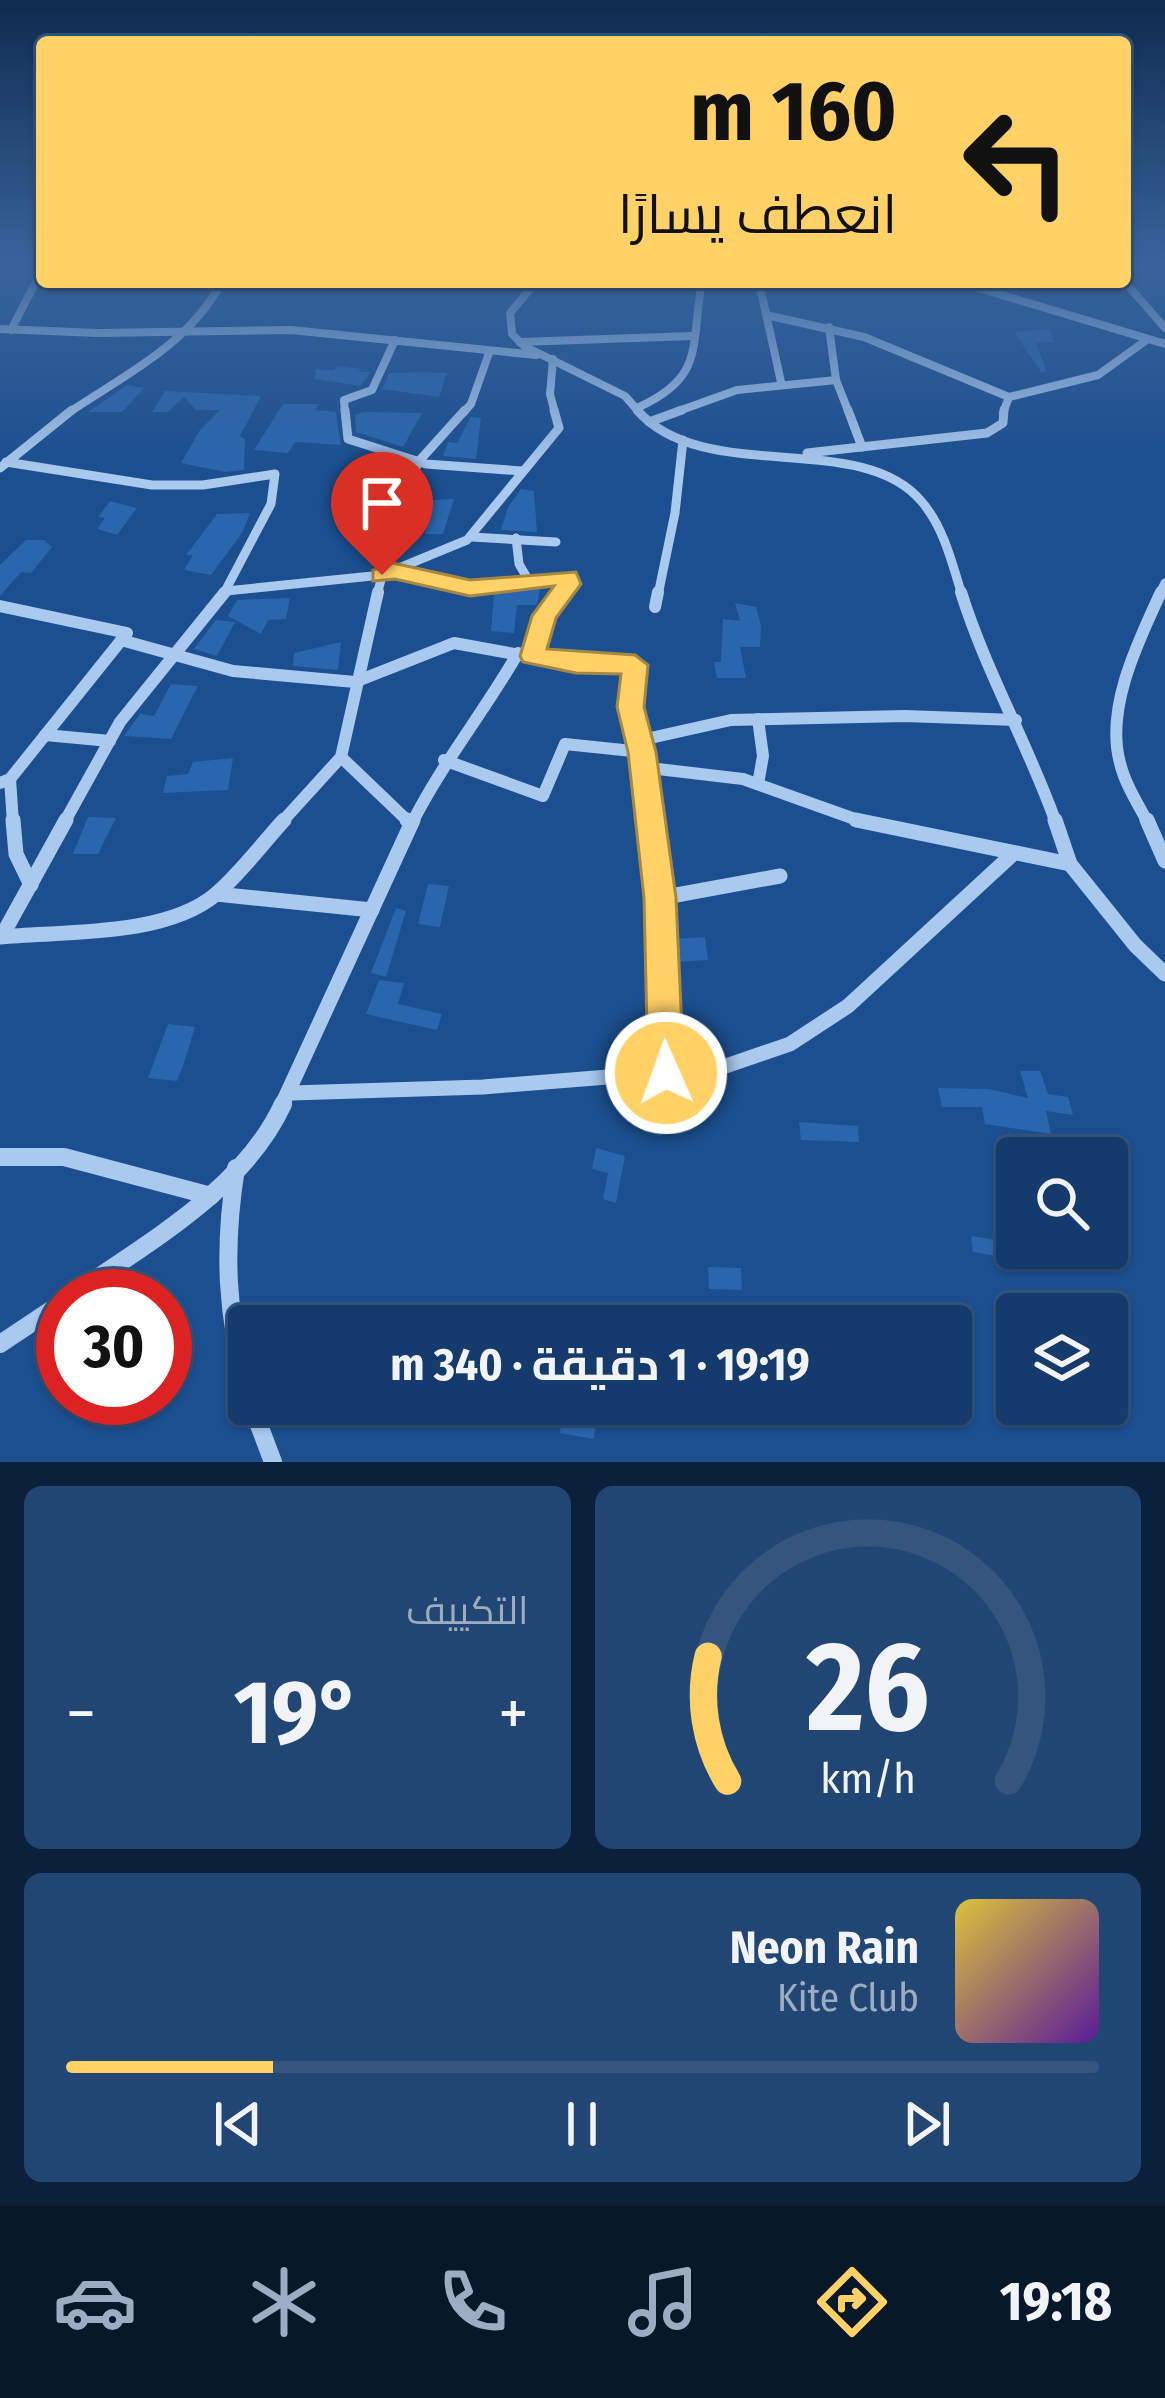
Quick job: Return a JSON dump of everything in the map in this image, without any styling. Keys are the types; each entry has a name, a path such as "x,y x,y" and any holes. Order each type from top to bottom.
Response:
{"street":[{"path":"3,465 47,422 133,375 183,334"},
{"path":"335,334 548,357"},
{"path":"512,334 625,396 649,422 683,440 717,451 788,455 862,469 920,500 944,539 977,644 1016,720 1070,864 1135,945 1165,974"},
{"path":"770,334 781,382"},
{"path":"830,334 836,380 862,447"},
{"path":"851,334 1009,397"},
{"path":"1132,334 1165,344"},
{"path":"520,342 692,336 693,363 686,383 637,408"},
{"path":"788,455 987,433 1003,423 1009,397 1098,375 1148,339"},
{"path":"394,340 372,390 344,400 345,435 420,460 522,471"},
{"path":"1,937 174,919 216,894 340,757 404,491 420,460 466,412 489,353"},
{"path":"471,537 559,428 550,394 548,357"},
{"path":"649,422 722,394 781,382 836,380"},
{"path":"655,607 683,440"},
{"path":"1,937 120,722 226,591 271,503 273,473 225,483 152,485 3,465"},
{"path":"226,591 387,573 471,537 556,542"},
{"path":"516,538 519,564 530,581"},
{"path":"109,1269 211,1196 272,1130 444,760 479,720 570,581 567,577 458,588 387,573"},
{"path":"1165,583 1137,640 1127,676 1119,764 1165,861"},
{"path":"0,606 126,632 5,781 16,854 32,885"},
{"path":"121,640 257,674 355,682 444,644 576,664 635,665 630,707 660,898 666,1073"},
{"path":"640,753 711,722 905,716 1016,720"},
{"path":"758,719 763,756 758,784"},
{"path":"45,736 110,741"},
{"path":"444,760 543,796 565,744 640,753 758,784 862,821 1070,864"},
{"path":"340,757 411,824"},
{"path":"292,1093 483,1087 720,1068 790,1044 848,1006 1014,854"},
{"path":"660,898 780,876"},
{"path":"216,894 372,910"},
{"path":"0,1157 64,1157 211,1196"},
{"path":"228,1318 223,1244 236,1168"},
{"path":"0,1344 36,1320"},
{"path":"259,1425 273,1462"}],"building":[{"path":"1016,334 1051,334 1054,342 1036,343 1046,370 1042,373"},
{"path":"337,366 371,372 360,386 315,379 316,369"},
{"path":"389,373 447,373 439,397 382,389"},
{"path":"127,385 144,388 122,412 88,412"},
{"path":"165,391 261,396 240,436 245,439 244,470 225,472 181,463 200,430 220,410 196,410 184,397 168,412 152,412"},
{"path":"283,404 319,404 315,410 336,412 341,445 295,442 288,453 254,450"},
{"path":"422,413 403,447 356,432 355,415"},
{"path":"471,417 481,418 476,459 443,456 448,442 457,443"},
{"path":"521,489 534,491 537,532 501,530 508,507"},
{"path":"454,499 443,534 425,534 432,500"},
{"path":"110,501 137,508 117,535 97,529 105,518 98,517"},
{"path":"250,513 242,533 211,575 184,570 193,555 186,555 217,514"},
{"path":"26,540 44,540 52,547 31,573 21,572 0,596 0,565"},
{"path":"540,589 537,605 517,605 514,633 491,631 494,593"},
{"path":"290,598 286,619 268,620 261,634 228,616 237,600"},
{"path":"735,603 756,607 760,647 740,647 746,678 717,678 714,662 721,662 723,619 740,621"},
{"path":"216,620 235,622 217,656 194,649"},
{"path":"341,642 338,670 293,666 294,653"},
{"path":"171,684 198,686 171,739 124,736 140,714 154,716"},
{"path":"233,758 228,790 163,793 167,776 188,774 193,762"},
{"path":"88,817 116,818 98,854 73,854"},
{"path":"428,884 449,886 440,927 418,924"},
{"path":"396,908 406,911 386,977 371,973"},
{"path":"705,937 708,960 675,962 673,939"},
{"path":"379,980 404,983 398,1004 442,1014 437,1030 366,1014"},
{"path":"168,1024 195,1027 177,1081 148,1078"},
{"path":"1020,1071 1040,1071 1048,1094 1068,1097 1073,1115 1046,1111 1051,1134 985,1124 982,1107 942,1107 938,1088 989,1089 1028,1098"},
{"path":"799,1122 858,1126 859,1142 801,1140"},
{"path":"596,1148 625,1156 616,1203 603,1199 608,1173 592,1169"},
{"path":"971,1236 996,1240 996,1256 973,1252"},
{"path":"708,1267 741,1268 742,1290 709,1289"},
{"path":"561,1425 595,1425 594,1439 560,1433"}],"route":[{"path":"382,575 393,571 458,588 567,577 569,584 544,616 532,656 576,664 635,665 630,707 642,752 660,898 666,1073"}]}
